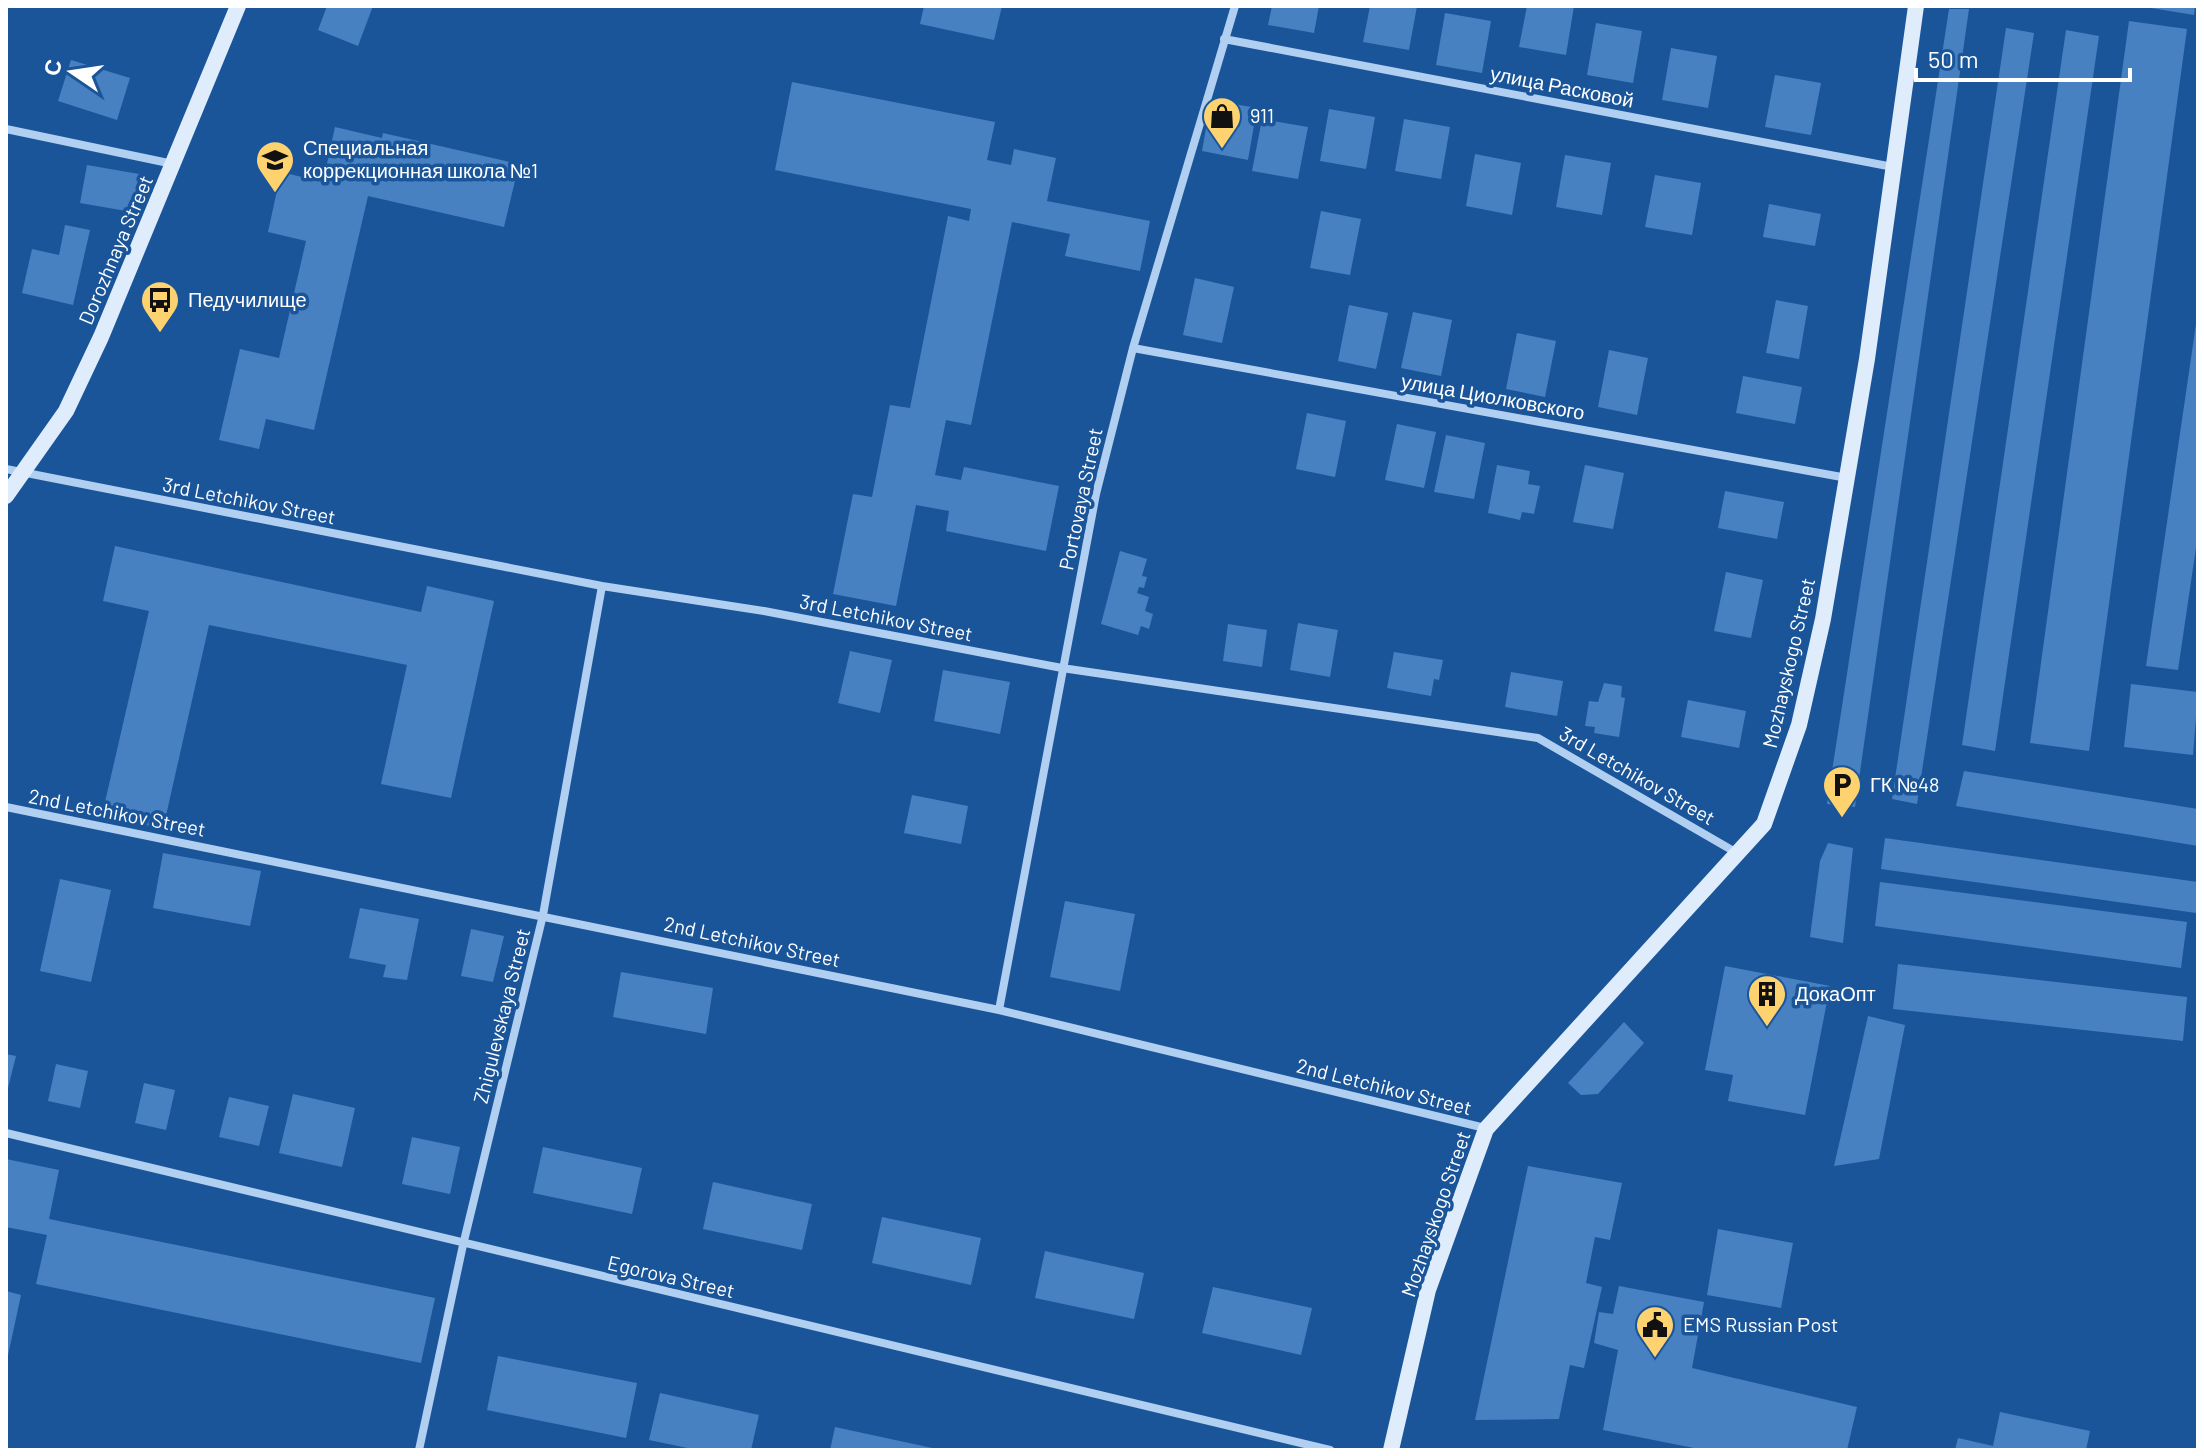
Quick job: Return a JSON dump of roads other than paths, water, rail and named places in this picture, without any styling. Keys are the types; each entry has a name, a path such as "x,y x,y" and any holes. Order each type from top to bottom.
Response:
{"street":[{"name":"Dorozhnaya Street","path":"6,496 14,471 72,398 174,164 238,6"},
{"name":"Portovaya Street","path":"999,1010 1096,494 1133,348 1235,6"},
{"name":"Mozhayskogo Street","path":"1391,1450 1428,1290 1486,1129 1764,824 1799,725 1823,619 1847,478 1916,6"},
{"name":"улица Расковой","path":"1224,39 1893,167"},
{"path":"6,129 174,164"},
{"name":"улица Циолковского","path":"1133,348 1847,478"},
{"name":"3rd Letchikov Street","path":"14,471 602,586 764,611 1062,668 1538,738 1737,853"},
{"name":"Zhigulevskaya Street","path":"419,1450 463,1245 543,915 602,586"},
{"name":"2nd Letchikov Street","path":"6,807 999,1010 1486,1129"},
{"name":"Egorova Street","path":"6,1133 463,1245 1330,1450"}],"place":[{"name":"911","path":"1222,150"},
{"name":"Специальная коррекционная школа №1","path":"275,194"},
{"name":"Педучилище","path":"160,334"},
{"name":"ГК №48","path":"1842,819"},
{"name":"ДокаОпт","path":"1767,1028"},
{"name":"EMS Russian Рost","path":"1655,1359"}]}
